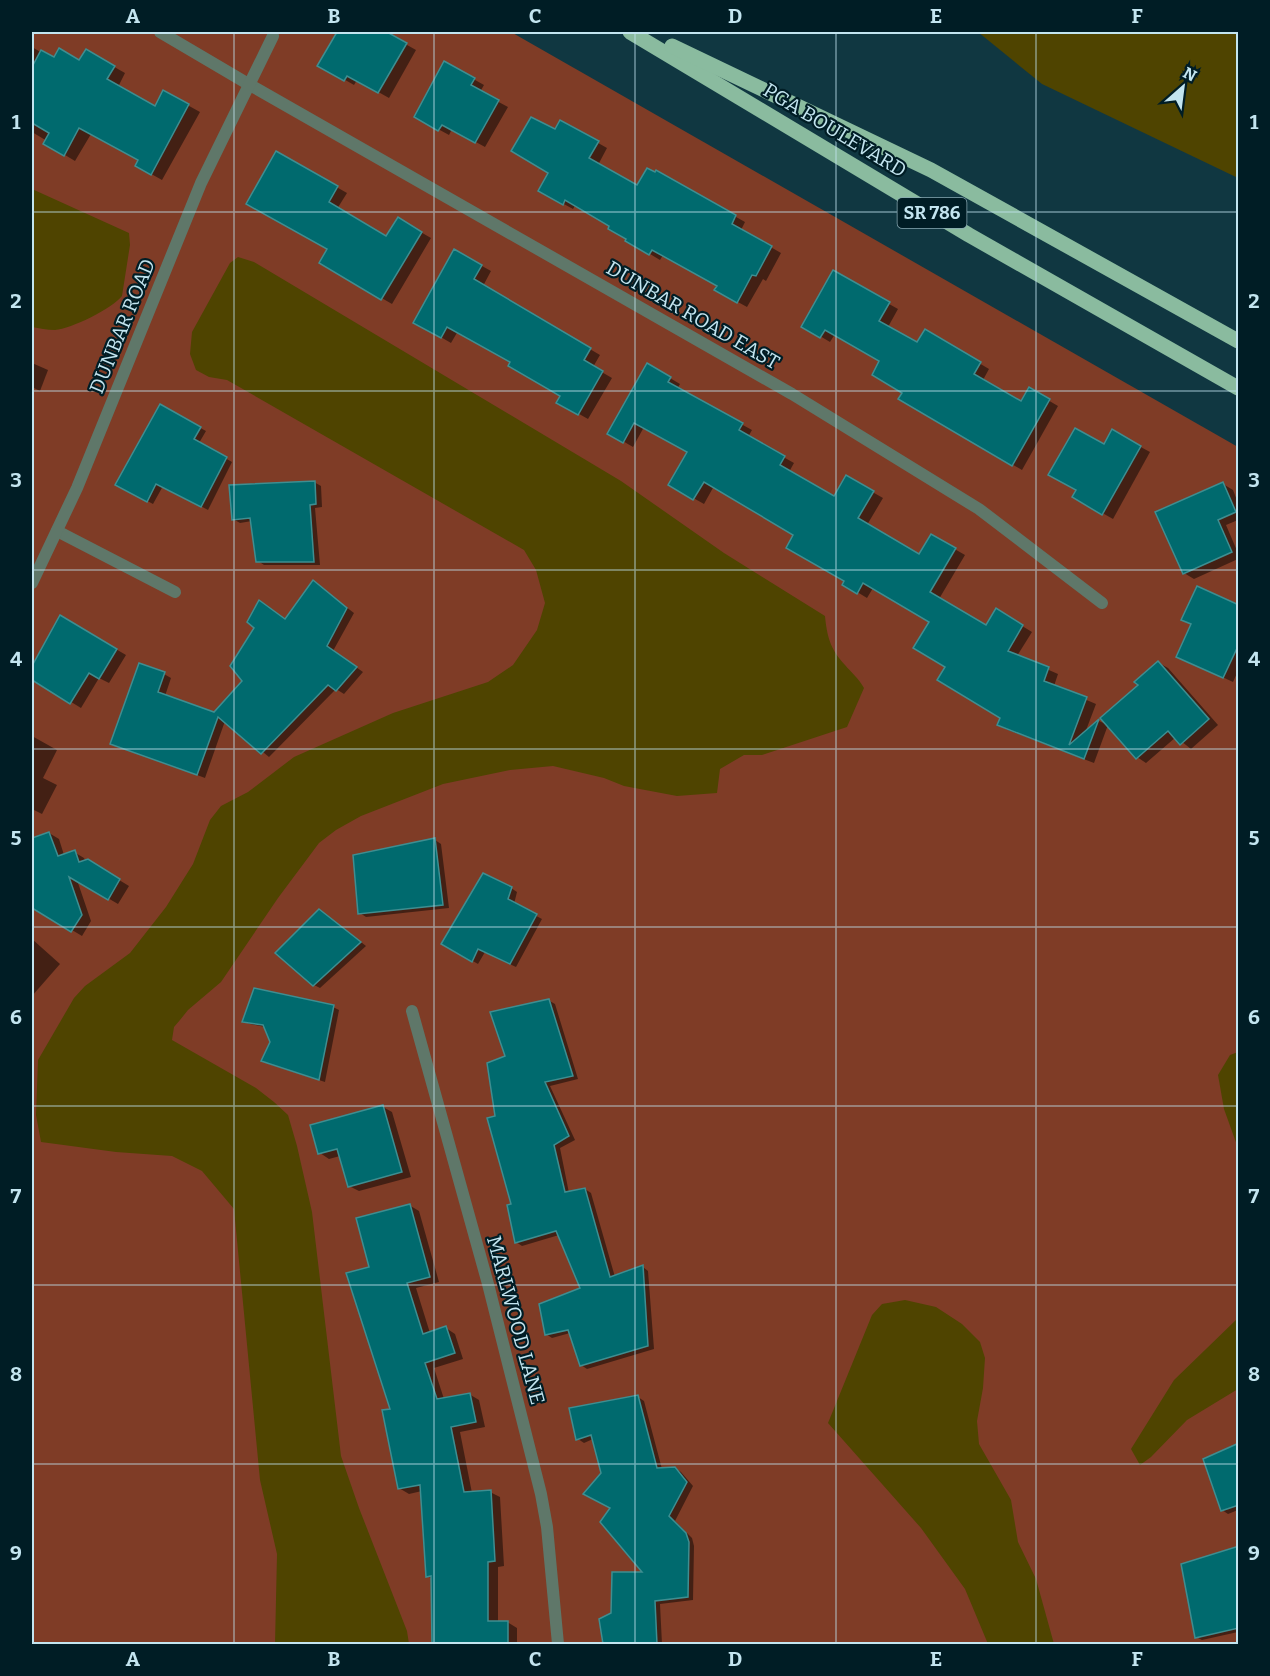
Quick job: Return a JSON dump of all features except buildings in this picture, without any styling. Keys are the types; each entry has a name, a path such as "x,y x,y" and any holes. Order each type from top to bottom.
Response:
{"main road":[{"name":"PGA BOULEVARD","path":"630,32 969,235 1239,388"},
{"name":"PGA BOULEVARD","path":"640,32 931,170 1239,340"}],"street":[{"path":"160,32 250,85"},
{"name":"DUNBAR ROAD","path":"32,583 77,488 201,183 273,36"},
{"name":"DUNBAR ROAD EAST","path":"250,85 802,400 980,509 1102,603"},
{"path":"57,531 175,592"},
{"name":"MARLWOOD LANE","path":"412,1011 488,1284 541,1494 547,1527 558,1644"}],"shaded area":[{"path":"32,32 511,32 1238,447 1238,1644 32,1644"},
{"path":"978,32 1238,32 1238,178 1042,84"},
{"path":"32,189 129,233 130,245 122,296 101,312 62,329 32,327"},
{"path":"238,257 254,262 621,481 724,553 825,616 828,636 833,648 864,688 847,727 762,755 744,755 720,769 717,793 677,796 624,786 604,778 553,766 510,770 443,784 361,816 319,843 278,898 221,982 188,1010 174,1027 172,1040 256,1088 288,1115 312,1212 341,1456 407,1631 409,1644 275,1644 277,1554 260,1480 234,1209 202,1171 172,1156 116,1152 41,1142 36,1115 38,1060 74,998 85,986 130,953 166,907 193,864 210,820 221,806 248,792 294,757 393,713 488,682 513,665 537,630 545,603 536,570 524,550 227,380 209,377 196,370 190,354 192,332 230,263"},
{"path":"1238,1052 1238,1148 1224,1109 1218,1075 1230,1055"},
{"path":"905,1300 936,1307 962,1324 980,1342 985,1358 977,1421 979,1444 1011,1500 1018,1542 1036,1579 1054,1644 988,1644 965,1589 921,1528 828,1423 872,1315 882,1304"},
{"path":"1238,1318 1238,1389 1187,1420 1151,1457 1140,1465 1131,1449 1174,1380"}]}
